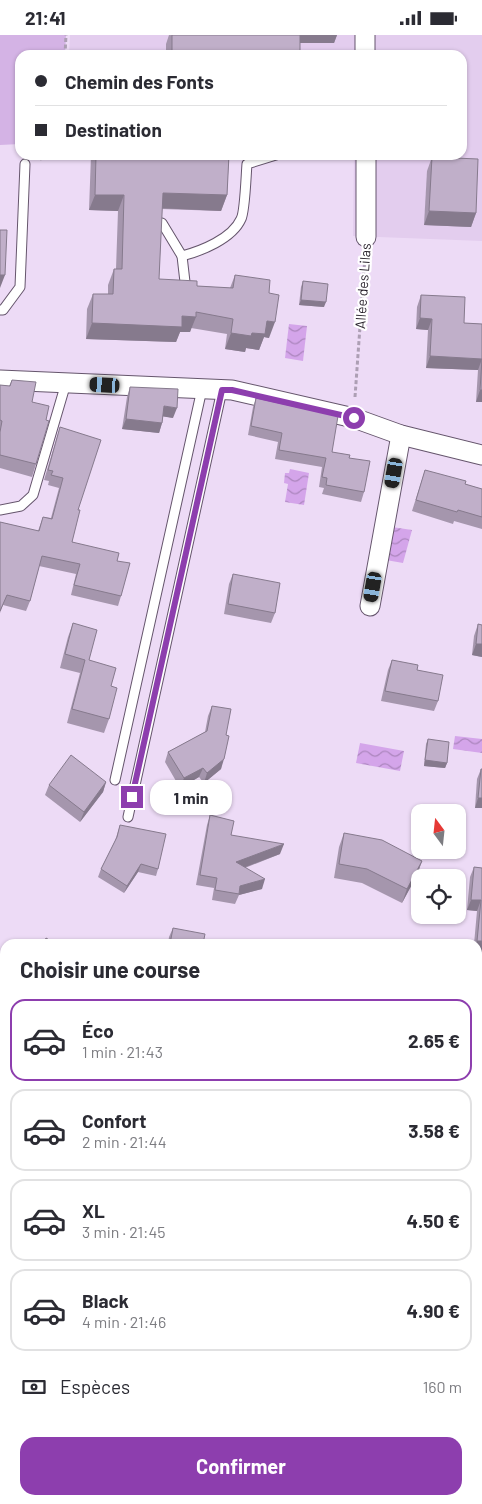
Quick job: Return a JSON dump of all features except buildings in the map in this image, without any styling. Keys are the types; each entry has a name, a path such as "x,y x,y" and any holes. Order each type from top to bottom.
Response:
{"street":[{"path":"365,35 366,50"},
{"name":"Allée des Lilas","path":"366,160 366,237"},
{"path":"0,380 232,390 354,418 401,435 482,455"},
{"path":"370,606 401,435"}],"lane":[{"path":"182,256 200,252 227,236 242,219 247,164 260,160"},
{"path":"0,310 3,310 20,287 25,164"},
{"path":"162,223 182,256 185,282"},
{"path":"0,509 20,506 33,495 66,383"},
{"path":"115,781 202,389"},
{"path":"128,817 222,390"}],"path":[{"path":"65,50 66,35"},
{"name":"Allée des Lilas","path":"354,418 366,237"}],"shaded area":[{"path":"0,35 66,35 65,50 15,50 15,144 0,145"},
{"path":"70,35 482,35 482,241 353,236 354,160 467,160 467,50 69,50"}],"water":[{"path":"289,324 307,326 303,361 285,358"},
{"path":"290,469 309,473 304,505 285,502 288,484 284,483 285,473 289,473"},
{"path":"392,527 412,530 403,563 386,560"},
{"path":"455,736 482,739 482,753 453,749"},
{"path":"360,743 404,751 400,771 356,763"}],"route":[{"path":"132,797 222,390 232,390 354,418"}]}
